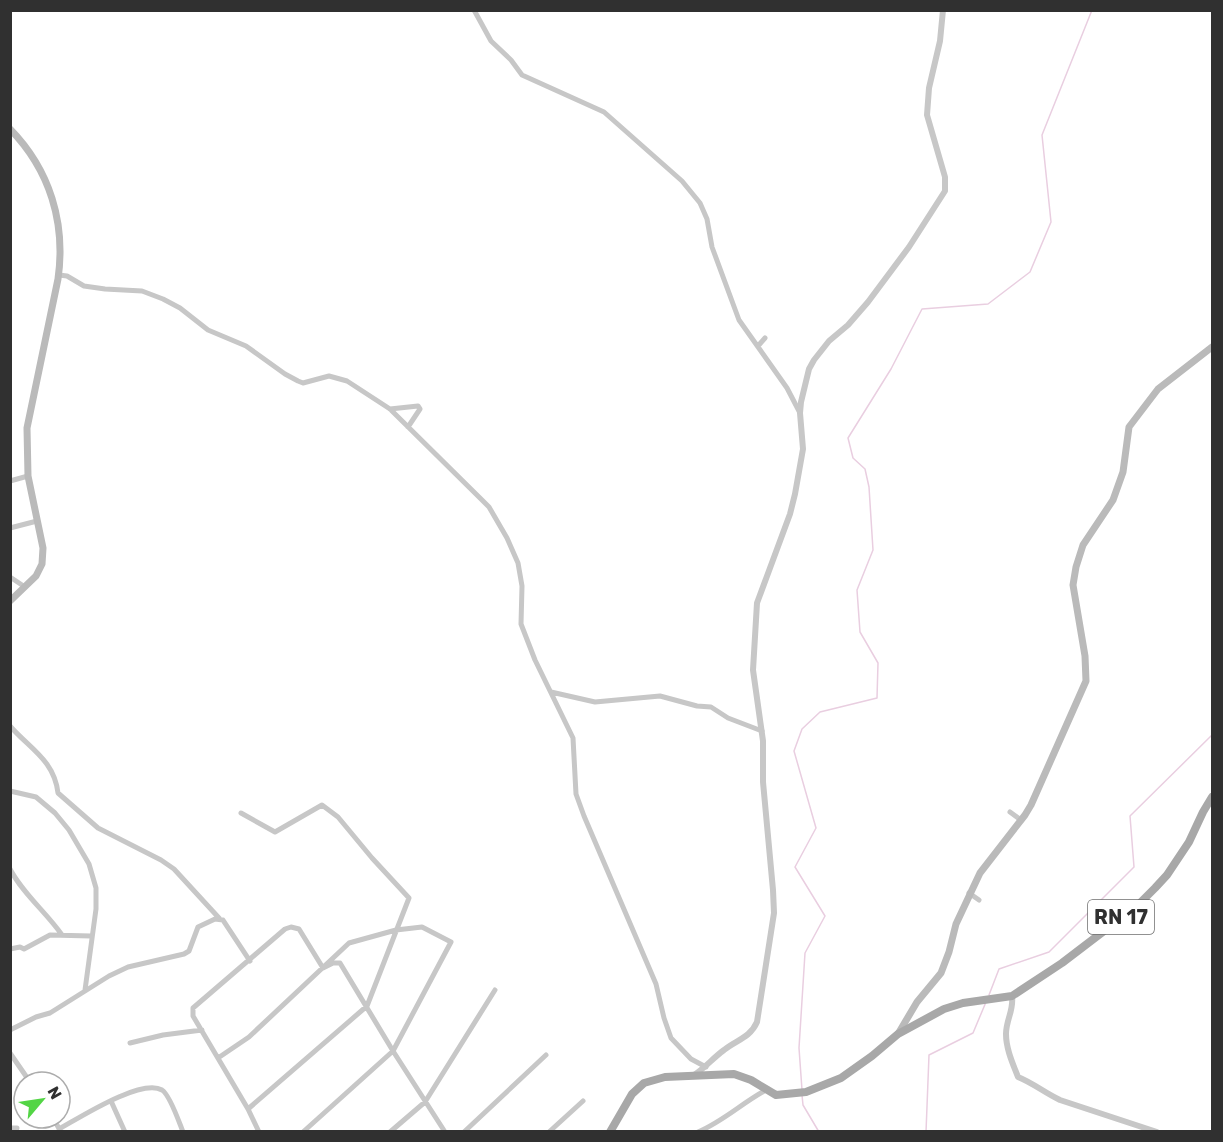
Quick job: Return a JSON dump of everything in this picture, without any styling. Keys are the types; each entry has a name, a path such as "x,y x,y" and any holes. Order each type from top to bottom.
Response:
{"main road":[{"path":"10,129 39,168 52,194 59,237 59,274 28,420 28,476 43,554 42,564 38,574 10,601"},
{"path":"898,1034 917,1002 941,973 950,952 956,924 980,873 1031,805 1086,681 1086,663 1073,585 1076,567 1083,545 1113,500 1123,472 1129,427 1158,389 1212,347"},
{"name":"RN 17","path":"610,1131 632,1094 644,1083 665,1077 734,1074 776,1095 806,1092 841,1078 898,1034 944,1009 1012,996 1062,963 1138,905 1167,875 1189,842 1212,797"}],"street":[{"path":"474,10 491,41 511,60 522,75 604,112 682,181 700,203 707,219 712,247 737,316 787,388 800,412"},
{"path":"693,1076 725,1049 752,1032 757,1022 774,912 762,731 753,670 757,603 793,504 803,449 800,412 806,379 814,360 829,341 848,325 868,302 909,247 945,191 945,177 927,115 929,88 940,41 943,10"},
{"path":"59,274 84,286 142,291 159,297 174,304 216,335 246,346 285,374 303,383 325,377 340,377 390,409 489,507 507,538 521,576 520,614 524,636 573,738 576,794 656,984 671,1038 691,1059 706,1067"},
{"path":"758,346 765,338"},
{"path":"390,409 418,406 420,409 408,428"},
{"path":"10,481 28,476"},
{"path":"10,528 37,521"},
{"path":"10,577 25,587"},
{"path":"551,692 595,702 660,696 697,706 711,707 728,718 762,731"},
{"path":"10,726 45,760 56,783 58,793 69,804 98,828 174,869 223,920 250,961"},
{"path":"1047,749 1056,750"},
{"path":"10,791 36,797 45,803 69,830 89,864 96,888 96,909 85,990"},
{"path":"241,813 275,832 322,805 338,817 409,898 367,1006 248,1108"},
{"path":"1010,812 1021,820"},
{"path":"10,869 17,883 50,918 62,935"},
{"path":"969,893 979,900"},
{"path":"10,1030 50,1013 85,990 128,967 184,954 189,951 198,927 219,918"},
{"path":"259,1131 248,1108 193,1016 194,1006 250,961 285,929 291,927 299,929 323,968"},
{"path":"218,1058 249,1037 349,943 396,930 422,927 451,942 393,1052 303,1131"},
{"path":"10,949 20,947 24,949 50,935 91,936"},
{"path":"323,968 333,963 340,963 393,1052 445,1131"},
{"path":"390,1131 425,1102 495,990"},
{"path":"1012,996 1013,1006 1006,1037 1010,1059 1018,1077 1031,1082 1045,1093 1060,1100 1157,1131"},
{"path":"130,1043 163,1035 202,1030"},
{"path":"10,1053 22,1070"},
{"path":"464,1131 546,1055"},
{"path":"72,1124 111,1101 146,1088 160,1089 166,1094 183,1131"},
{"path":"698,1131 728,1115 746,1100 768,1089"},
{"path":"111,1101 125,1131"},
{"path":"549,1131 583,1101"}],"waterway":[{"path":"802,1090 799,1048 805,953 825,916 795,867 816,828 794,751 802,729 820,712 877,698 878,663 860,632 857,590 873,550 869,487 865,469 853,458 848,438 891,369 922,309 988,304 1030,272 1051,222 1042,135 1092,10"},
{"path":"989,995 999,969 1049,952 1134,867 1130,816 1212,735"},
{"path":"926,1132 929,1055 973,1033 986,1002"},
{"path":"802,1095 803,1105 819,1132"}]}
